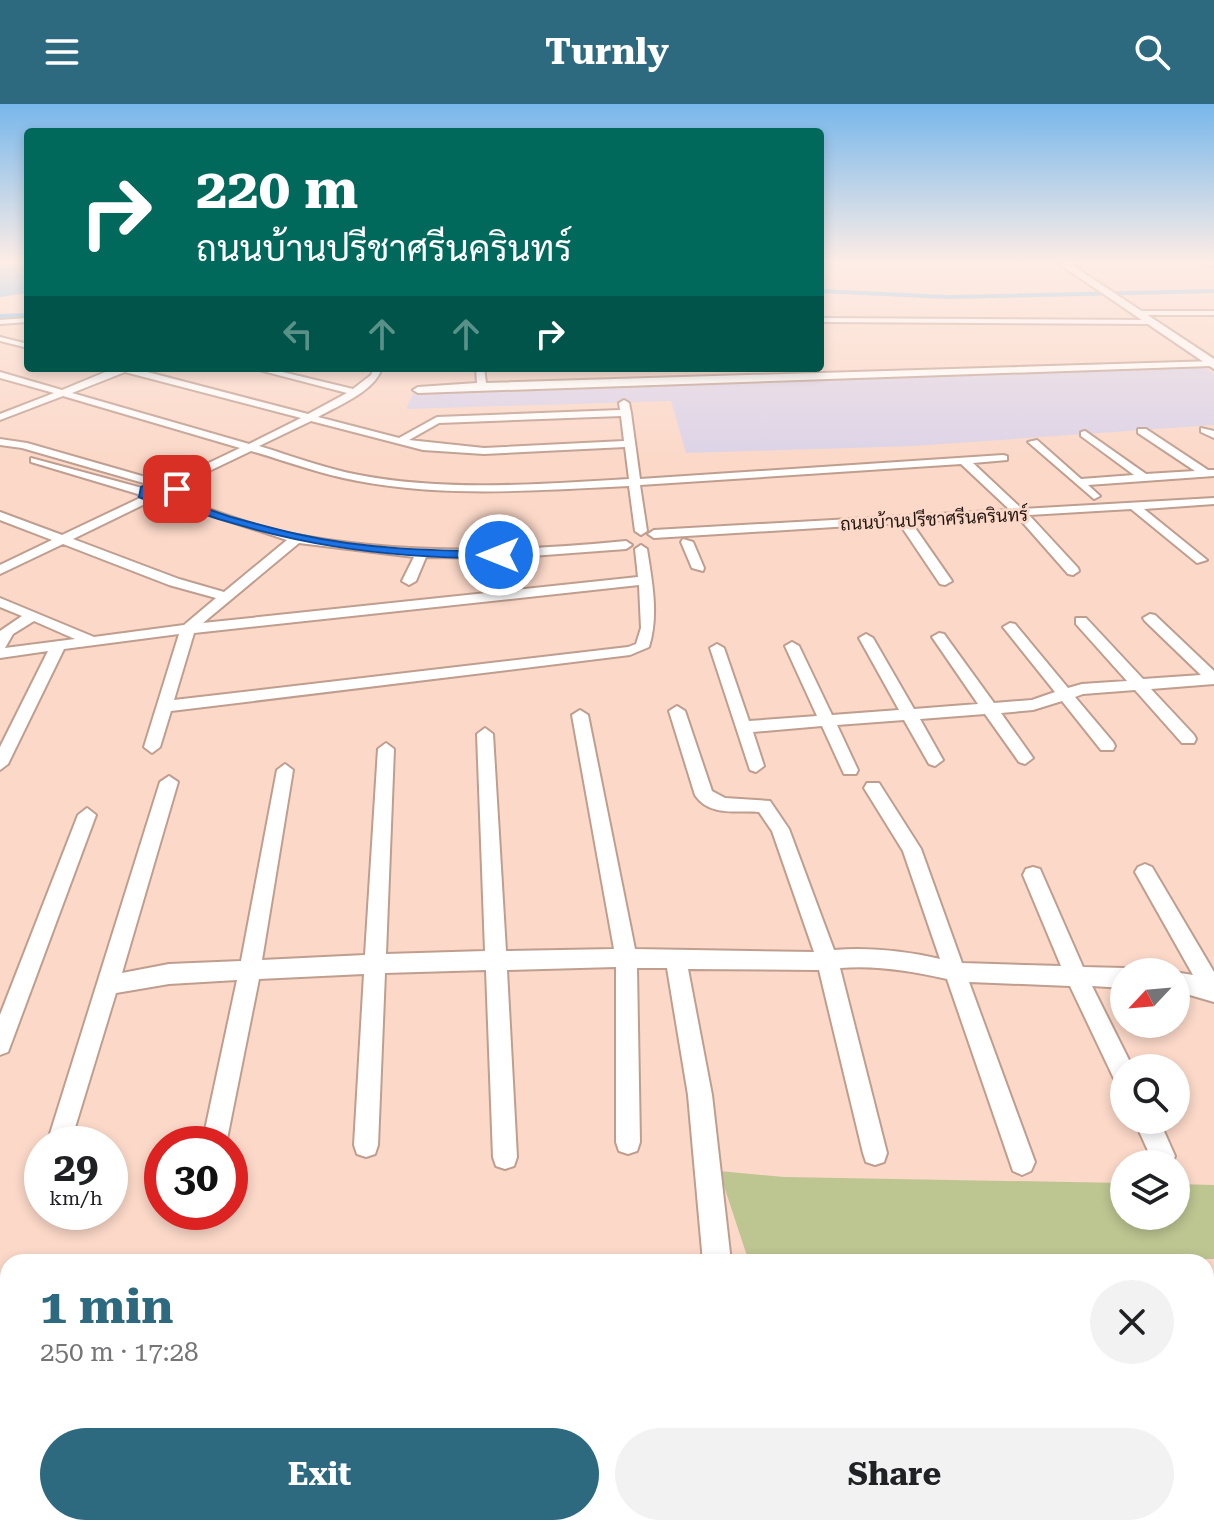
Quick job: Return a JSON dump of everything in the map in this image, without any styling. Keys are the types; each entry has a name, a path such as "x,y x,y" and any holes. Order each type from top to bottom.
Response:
{"main road":[{"path":"1161,330 1212,364"}],"street":[{"path":"0,339 24,345"},
{"path":"418,390 1212,364"},
{"path":"0,417 66,394 115,372"},
{"path":"139,372 423,447 484,451 631,444"},
{"path":"272,372 355,392"},
{"path":"172,490 355,392 376,372"},
{"path":"480,372 480,386"},
{"path":"0,375 357,478 429,487 501,489 1003,458"},
{"path":"11,402 34,405"},
{"path":"399,442 437,420 625,408 635,482 651,537"},
{"path":"1142,431 1210,473"},
{"path":"1085,434 1143,477"},
{"name":"ถนนบ้านปรีชาศรีนครินทร์","path":"0,442 23,445 159,484 226,519 297,538 369,550 499,555 651,537 908,526"},
{"path":"1033,442 1094,496"},
{"name":"ถนนบ้านปรีชาศรีนครินทร์","path":"0,451 146,495 172,490 233,511 299,528 375,541 446,545 626,541 641,549 651,537"},
{"path":"964,461 1025,519 1073,571"},
{"path":"1081,482 1210,473"},
{"name":"ถนนบ้านปรีชาศรีนครินทร์","path":"146,495 159,484"},
{"path":"0,570 64,540 146,495"},
{"name":"ถนนบ้านปรีชาศรีนครินทร์","path":"651,537 687,542 1139,511 1214,501"},
{"path":"1139,511 1201,560"},
{"name":"ถนนบ้านปรีชาศรีนครินทร์","path":"1139,511 1214,511"},
{"path":"0,516 174,582 226,597"},
{"path":"908,526 945,581"},
{"path":"152,747 188,629 297,538"},
{"path":"687,542 698,568"},
{"path":"167,706 630,651 642,647 648,628 641,549"},
{"path":"409,581 421,554"},
{"path":"0,653 188,629 645,580"},
{"path":"0,602 92,641"},
{"path":"0,645 7,631 33,616"},
{"path":"1150,618 1214,679"},
{"path":"1081,621 1188,739"},
{"path":"1010,627 1107,746"},
{"path":"939,637 1025,758"},
{"path":"866,638 935,760"},
{"path":"0,764 58,646"},
{"path":"792,646 850,770"},
{"path":"717,648 756,766"},
{"path":"743,727 1045,703 1082,689 1214,679"},
{"path":"677,711 704,795 712,803 722,806 764,806 780,829 827,960 875,1153"},
{"path":"580,715 626,958 628,1142"},
{"path":"485,734 505,1157"},
{"path":"366,1145 386,749"},
{"path":"218,1126 250,970 285,770"},
{"path":"64,1126 169,782"},
{"path":"873,788 906,837 957,972 1022,1162"},
{"path":"0,1044 87,815"},
{"path":"1145,872 1214,991"},
{"path":"1033,875 1114,1054"},
{"path":"107,985 169,974 373,964 626,958 801,962 859,957 914,962 957,972 1110,977"},
{"path":"676,959 700,1095 716,1254"},
{"path":"1190,985 1214,991"}],"shaded area":[{"path":"1201,365 1214,374 1214,425 914,446 686,453 671,401 406,409 414,392"}],"green space":[{"path":"719,1171 784,1177 1110,1183 1110,1230 1190,1230 1190,1184 1214,1185 1214,1254 746,1254"}],"route":[{"path":"177,489 174,484 159,484 145,490 143,495 149,498 165,497 226,519 297,538 369,550 499,555"}]}
